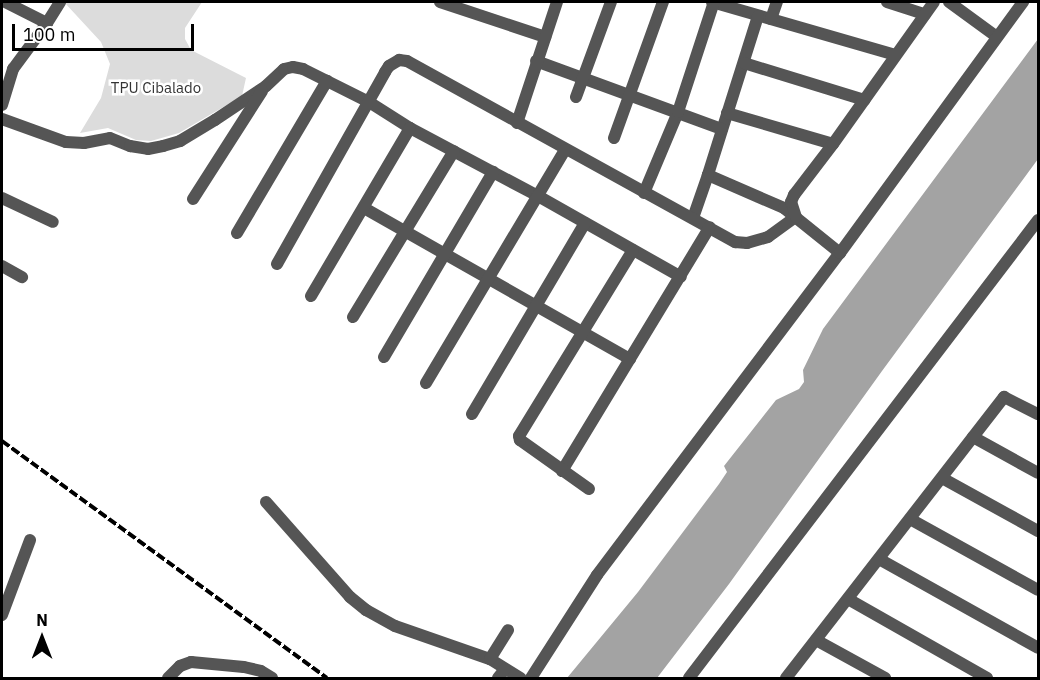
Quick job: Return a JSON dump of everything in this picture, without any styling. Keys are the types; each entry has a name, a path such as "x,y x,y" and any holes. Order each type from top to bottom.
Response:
{"street":[{"path":"5,2 47,23"},
{"path":"2,105 13,69 60,2"},
{"path":"440,2 545,37"},
{"path":"517,123 557,2"},
{"path":"576,97 611,2"},
{"path":"614,138 663,2"},
{"path":"644,193 678,112 713,2 896,55"},
{"path":"693,218 744,63 764,17 777,2"},
{"path":"886,2 925,14"},
{"path":"796,217 791,202 794,195 934,2"},
{"path":"949,2 997,37"},
{"path":"531,678 578,603 625,536 840,253 1023,2"},
{"path":"277,264 385,72 399,60 407,61 735,242 747,243 768,237 796,217"},
{"path":"536,61 722,129"},
{"path":"2,63 13,69"},
{"path":"744,63 864,100"},
{"path":"193,199 266,86 275,75 293,67 369,102 410,128 538,196 681,277"},
{"path":"237,233 327,81"},
{"path":"2,119 66,142 84,143 110,138 148,149 180,141 266,86"},
{"path":"728,113 833,144"},
{"path":"311,296 410,128"},
{"path":"426,383 566,150"},
{"path":"353,317 454,152"},
{"path":"384,357 494,172"},
{"path":"708,175 772,202 796,217 840,253"},
{"path":"2,198 53,222"},
{"path":"364,208 630,359"},
{"path":"689,678 1038,220"},
{"path":"472,414 585,223"},
{"path":"562,471 710,227"},
{"path":"589,489 520,440 519,436 633,250"},
{"path":"2,266 22,277"},
{"path":"786,678 1004,397 1038,414"},
{"path":"973,437 1038,473"},
{"path":"942,478 1038,531"},
{"path":"266,502 350,597 366,610 395,626 490,659 501,674 520,678"},
{"path":"910,519 1038,590"},
{"path":"2,615 30,540"},
{"path":"879,559 1038,648"},
{"path":"848,599 987,678"},
{"path":"490,659 508,630"},
{"path":"816,640 885,678"},
{"path":"168,678 180,666 191,662 244,667 261,671 272,678"}],"green space":[{"name":"TPU Cibalado","path":"64,2 202,2 185,28 185,39 191,50 246,78 242,96 179,133 151,141 136,140 108,128 80,133 101,98 110,64 101,42"}],"shaded area":[{"path":"1038,39 1038,159 729,584 657,678 567,678 638,592 719,484 727,472 724,466 776,400 799,389 804,382 803,370 823,329"}],"railway":[{"path":"2,441 327,678"}]}
